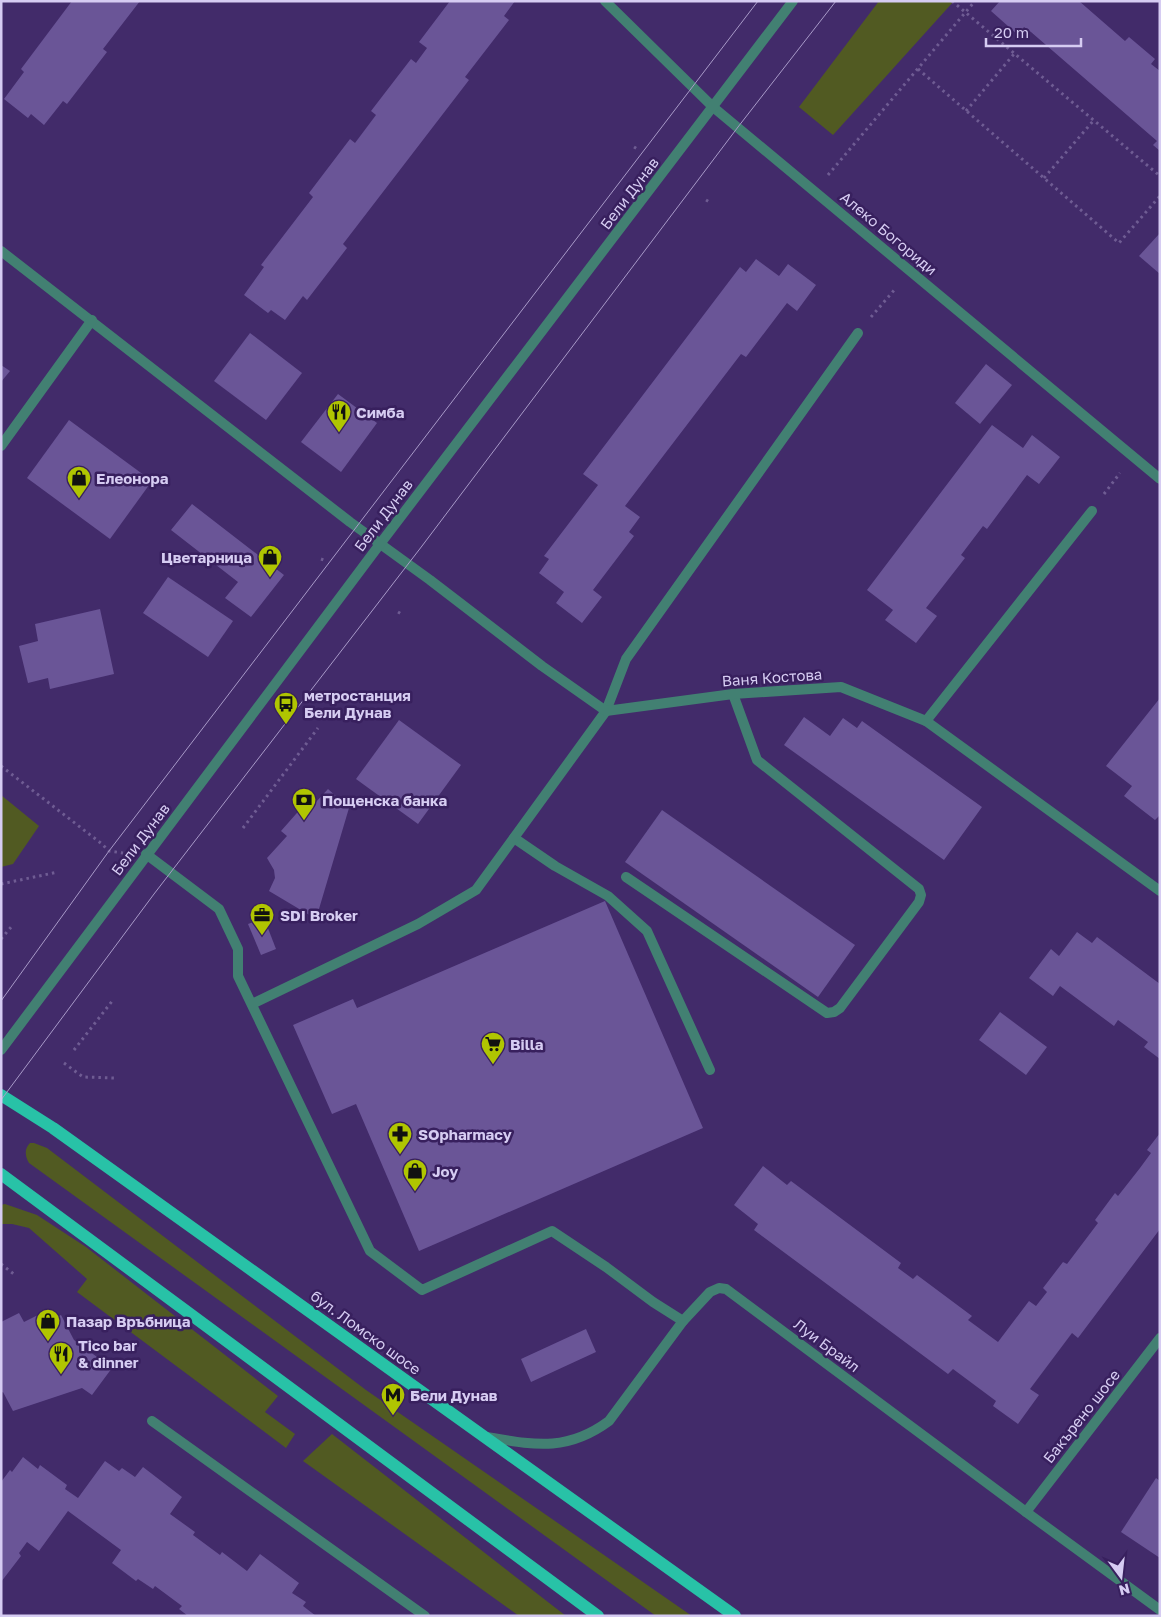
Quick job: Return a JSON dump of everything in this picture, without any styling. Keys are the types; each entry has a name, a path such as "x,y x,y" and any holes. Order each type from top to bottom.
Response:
{"main road":[{"name":"бул. Ломско шосе","path":"1,1095 53,1128 735,1616"},
{"path":"1,1174 598,1616"}],"street":[{"name":"Алеко Богориди","path":"605,1 713,107 1160,479"},
{"name":"Бели Дунав","path":"1,1050 380,544 794,1"},
{"path":"1,251 380,544 542,666 606,710"},
{"path":"1,446 92,320"},
{"path":"252,1004 418,924 476,890 606,710 626,659 858,333"},
{"path":"926,721 1092,511"},
{"name":"Ваня Костова","path":"606,710 733,694 841,687 926,721 1159,890"},
{"path":"626,877 827,1013 834,1012 840,1008 918,902 921,895 919,889 757,760 733,694"},
{"path":"514,838 555,866 608,896 647,930 710,1070"},
{"path":"146,854 219,909 238,949 238,976 370,1251 422,1290 552,1231 606,1266 653,1302 683,1320"},
{"name":"Луи Брайл","path":"485,1437 532,1445 564,1443 596,1431 609,1421 683,1320 710,1292 719,1288 726,1289 1160,1610"},
{"name":"Бакърено шосе","path":"1026,1512 1160,1338"},
{"path":"152,1421 425,1616"}],"path":[{"path":"952,1 1160,176"},
{"path":"815,190 975,1"},
{"path":"966,111 1014,54"},
{"path":"918,69 1119,243 1160,196"},
{"path":"1044,178 1094,120"},
{"path":"634,147 639,150"},
{"path":"706,200 711,203"},
{"path":"858,333 910,271"},
{"path":"1092,511 1132,456"},
{"path":"321,559 326,561"},
{"path":"398,612 403,615"},
{"path":"243,828 318,728"},
{"path":"1,766 109,851 146,854"},
{"path":"1,884 58,872"},
{"path":"1,939 12,926"},
{"path":"74,1050 113,1000"},
{"path":"64,1063 83,1077 115,1078"},
{"path":"1,1264 15,1275"}],"green space":[{"path":"879,1 954,1 833,135 799,107"},
{"path":"1,795 39,826 13,864 1,867"},
{"path":"30,1143 47,1148 366,1390 692,1616 656,1616 29,1163 26,1153"},
{"path":"5,1204 37,1215 86,1247 278,1396 265,1412 295,1434 286,1448 77,1292 87,1279 29,1228 12,1224 1,1224 1,1205"},
{"path":"332,1434 566,1616 519,1616 303,1461"}],"building":[{"path":"72,1 140,1 103,49 107,52 67,104 63,101 44,125 31,114 28,118 4,99 24,72 21,69"},
{"path":"450,1 515,1 504,16 509,20 465,77 469,80 343,244 347,248 307,300 303,296 285,320 271,310 268,313 244,295 264,267 261,265 313,197 309,193 350,139 355,143 376,115 371,111 411,59 416,63 427,48 419,42"},
{"path":"1000,1 1079,1 1125,41 1129,37 1155,59 1151,64 1160,71 1160,151 1153,145 1157,141 1031,32 1024,27 1018,35 991,11"},
{"path":"1160,233 1160,274 1139,256"},
{"path":"756,259 779,276 788,264 816,285 797,311 787,303 746,357 741,354 625,506 640,517 629,532 634,536 593,590 602,597 582,623 556,603 564,592 539,573 549,559 544,556 598,485 583,474 740,267 746,272"},
{"path":"250,333 302,373 266,420 214,381"},
{"path":"986,364 1012,385 980,424 955,403"},
{"path":"1,365 10,371 1,382"},
{"name":"Симба","path":"338,394 377,423 341,472 301,442"},
{"path":"69,420 152,481 110,539 27,478"},
{"path":"992,425 1023,448 1032,435 1060,457 1039,484 1027,475 987,529 983,526 961,555 965,558 926,608 937,616 916,643 885,620 893,610 867,590"},
{"path":"192,504 284,575 251,617 225,598 238,582 171,530"},
{"path":"168,577 233,621 208,657 143,613"},
{"path":"100,609 114,674 50,689 48,678 28,683 19,646 38,641 35,624"},
{"path":"1160,698 1160,815 1155,820 1124,796 1132,786 1106,766"},
{"path":"804,717 830,736 843,718 857,728 862,721 982,807 944,860 784,745"},
{"path":"399,720 461,765 418,824 356,779"},
{"path":"328,789 349,808 316,919 269,891 275,878 274,870 267,858 287,836 281,831 311,797 316,802"},
{"path":"662,810 855,945 818,997 625,862"},
{"name":"Billa","path":"605,901 703,1128 419,1251 356,1104 332,1114 293,1025 353,999 357,1008"},
{"path":"264,918 276,949 261,955 248,924"},
{"path":"1077,932 1092,943 1097,937 1160,984 1160,1059 1144,1047 1148,1042 1118,1020 1114,1026 1060,986 1053,996 1029,978 1051,949 1059,956"},
{"path":"1000,1012 1047,1047 1026,1075 979,1040"},
{"path":"1160,1133 1160,1229 1078,1338 1072,1333 1030,1389 1039,1395 1018,1424 993,1406 996,1401 953,1369 948,1374 754,1230 758,1224 734,1205 763,1166 787,1185 791,1181 901,1263 898,1268 913,1279 917,1275 972,1316 968,1320 998,1342 1029,1301 1036,1306 1047,1292 1043,1288 1063,1262 1067,1264 1098,1223 1095,1220 1115,1193 1118,1196 1140,1168 1151,1153 1147,1150"},
{"path":"19,1313 24,1322 40,1314 45,1323 61,1315 74,1340 112,1368 92,1395 82,1388 13,1411 3,1392 1,1393 1,1322"},
{"path":"586,1329 596,1352 531,1382 521,1359"},
{"path":"23,1457 38,1469 40,1465 67,1485 65,1489 78,1498 105,1461 119,1471 122,1468 135,1477 143,1467 182,1497 170,1514 195,1532 193,1535 220,1555 222,1552 247,1571 260,1554 299,1583 292,1593 306,1602 303,1606 316,1616 188,1616 179,1609 182,1606 155,1586 153,1589 138,1579 136,1581 112,1563 121,1550 68,1511 39,1551 27,1542 19,1553 21,1556 1,1582 1,1482 10,1470 12,1472"},
{"path":"1156,1478 1160,1481 1160,1558 1121,1532"}],"tram line":[{"path":"1,1001 109,851 758,1"},
{"path":"1,1100 154,894 422,546 738,127 836,1"}],"place":[{"name":"Симба","path":"339,433"},
{"name":"Елеонора","path":"79,499"},
{"name":"Цветарница","path":"270,578"},
{"name":"метростанция Бели Дунав","path":"286,725"},
{"name":"Пощенска банка","path":"304,821"},
{"name":"SDI Broker","path":"262,936"},
{"name":"Billa","path":"493,1065"},
{"name":"SOpharmacy","path":"400,1155"},
{"name":"Joy","path":"415,1192"},
{"name":"Пазар Връбница","path":"48,1342"},
{"name":"Tico bar & dinner","path":"61,1375"},
{"name":"Бели Дунав","path":"393,1416"}]}
